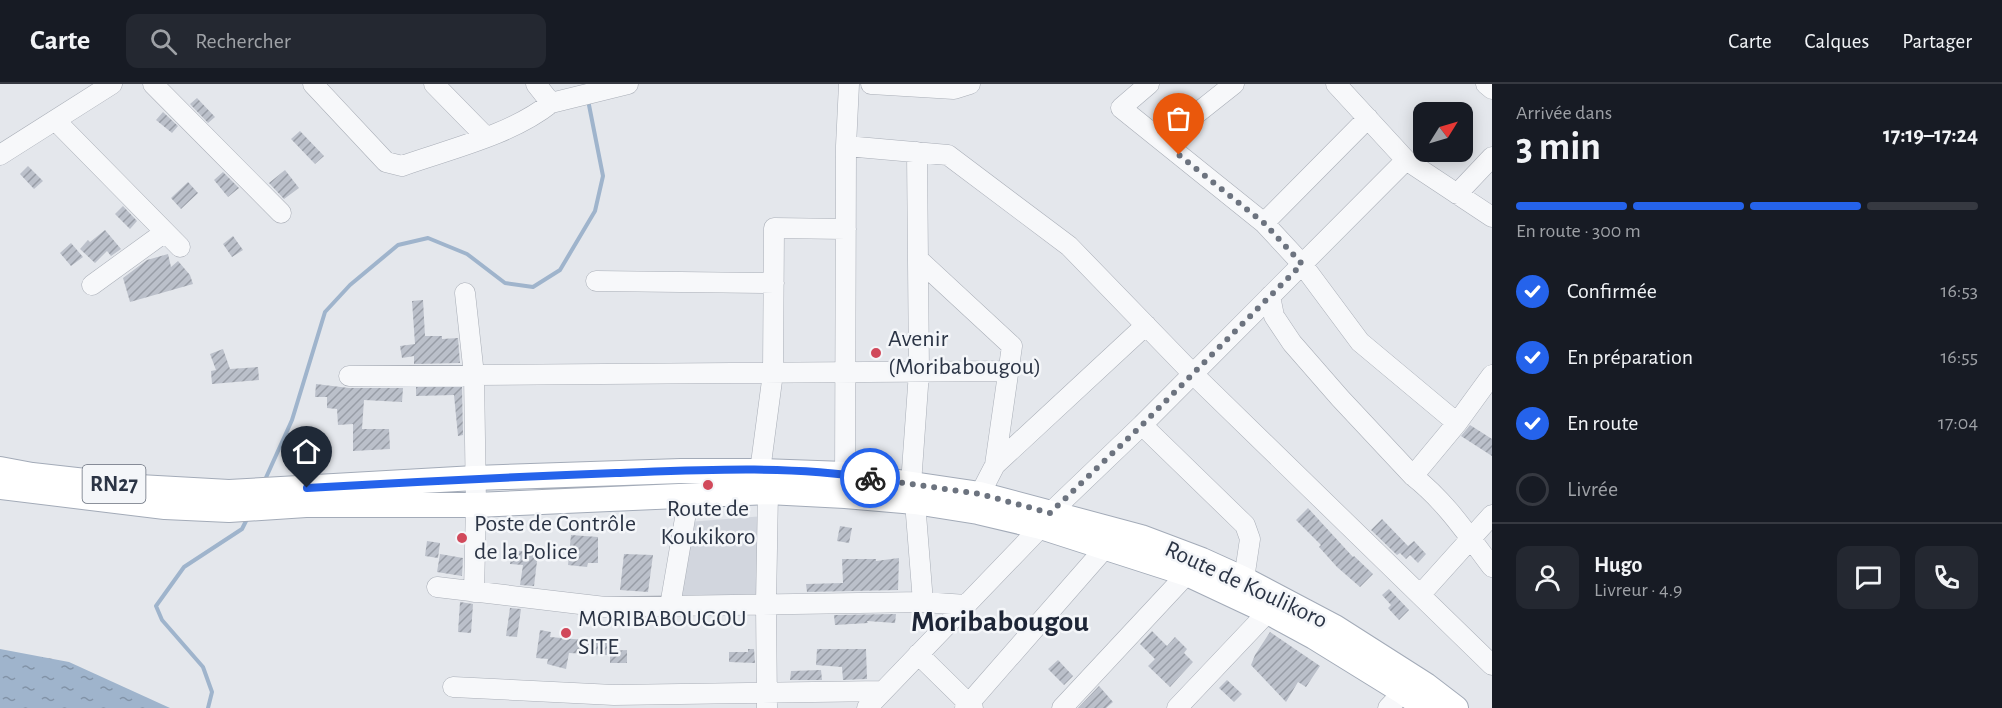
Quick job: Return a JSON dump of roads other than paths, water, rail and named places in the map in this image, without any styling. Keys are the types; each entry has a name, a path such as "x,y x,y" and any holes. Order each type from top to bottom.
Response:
{"main road":[{"name":"RN27","path":"0,469 229,501"},
{"name":"Route de Koulikoro","path":"229,501 307,496 475,478 681,471 764,481 845,485 913,493 980,494 1046,520 1105,548 1187,574 1268,612 1314,637 1396,700 1425,708"},
{"name":"Route de Koulikoro","path":"307,496 476,505 689,495 764,481"},
{"name":"RN27","path":"0,487 154,506 229,501"},
{"name":"Route de Koulikoro","path":"913,493 978,512 1046,520 1141,537 1202,560 1244,579 1335,627 1426,685 1456,708"}],"street":[{"path":"0,155 112,84"},
{"path":"153,84 281,213"},
{"path":"313,84 386,162 402,166 512,127 537,114 550,103 627,84"},
{"path":"434,84 486,137"},
{"path":"536,84 550,103"},
{"path":"845,485 846,146 849,84"},
{"path":"871,84 954,89 970,84"},
{"path":"1149,84 1121,108 1264,223 1302,264 1359,342 1457,423"},
{"path":"1162,141 1234,84"},
{"path":"1336,84 1406,160 1492,217"},
{"path":"1486,84 1492,89"},
{"path":"1264,223 1368,118"},
{"path":"55,120 180,247"},
{"path":"846,146 948,155 1069,246 1193,374 1492,665"},
{"path":"917,152 919,372 913,493 923,602"},
{"path":"1457,194 1492,157"},
{"path":"867,708 1046,520 1406,160"},
{"path":"767,700 764,481 773,373 774,228 846,229"},
{"path":"92,285 165,232"},
{"path":"918,259 1012,346 995,465 980,494"},
{"path":"596,281 774,284"},
{"path":"465,293 474,375 476,505 474,591"},
{"path":"1270,296 1274,316 1292,343 1340,399 1413,476 1452,512 1492,567"},
{"path":"995,465 1146,325"},
{"path":"349,376 1008,371"},
{"path":"1413,476 1457,423 1492,375"},
{"path":"1142,425 1245,525 1250,539 1244,579"},
{"path":"670,606 689,495"},
{"path":"1420,595 1492,515"},
{"path":"918,654 969,707 1105,548"},
{"path":"1062,708 1187,574"},
{"path":"437,587 605,607 923,602 966,605"},
{"path":"1177,708 1268,612"},
{"path":"453,687 609,702 767,700 883,691"}],"water":[{"path":"0,649 69,662 170,708 0,708"}],"waterway":[{"path":"264,482 292,420 325,312 350,285 398,245 428,238 467,254 505,283 533,287 560,270 595,211 603,176 588,100"},
{"path":"208,708 212,692 203,667 162,620 156,606 184,567 242,529 247,519"}],"place":[{"name":"Avenir (Moribabougou)","path":"876,353"},
{"name":"Route de Koukikoro","path":"708,485"},
{"name":"Poste de Contrôle de la Police","path":"462,538"},
{"name":"MORIBABOUGOU SITE","path":"566,633"}],"district":[{"name":"Moribabougou","path":"1000,622"}]}
